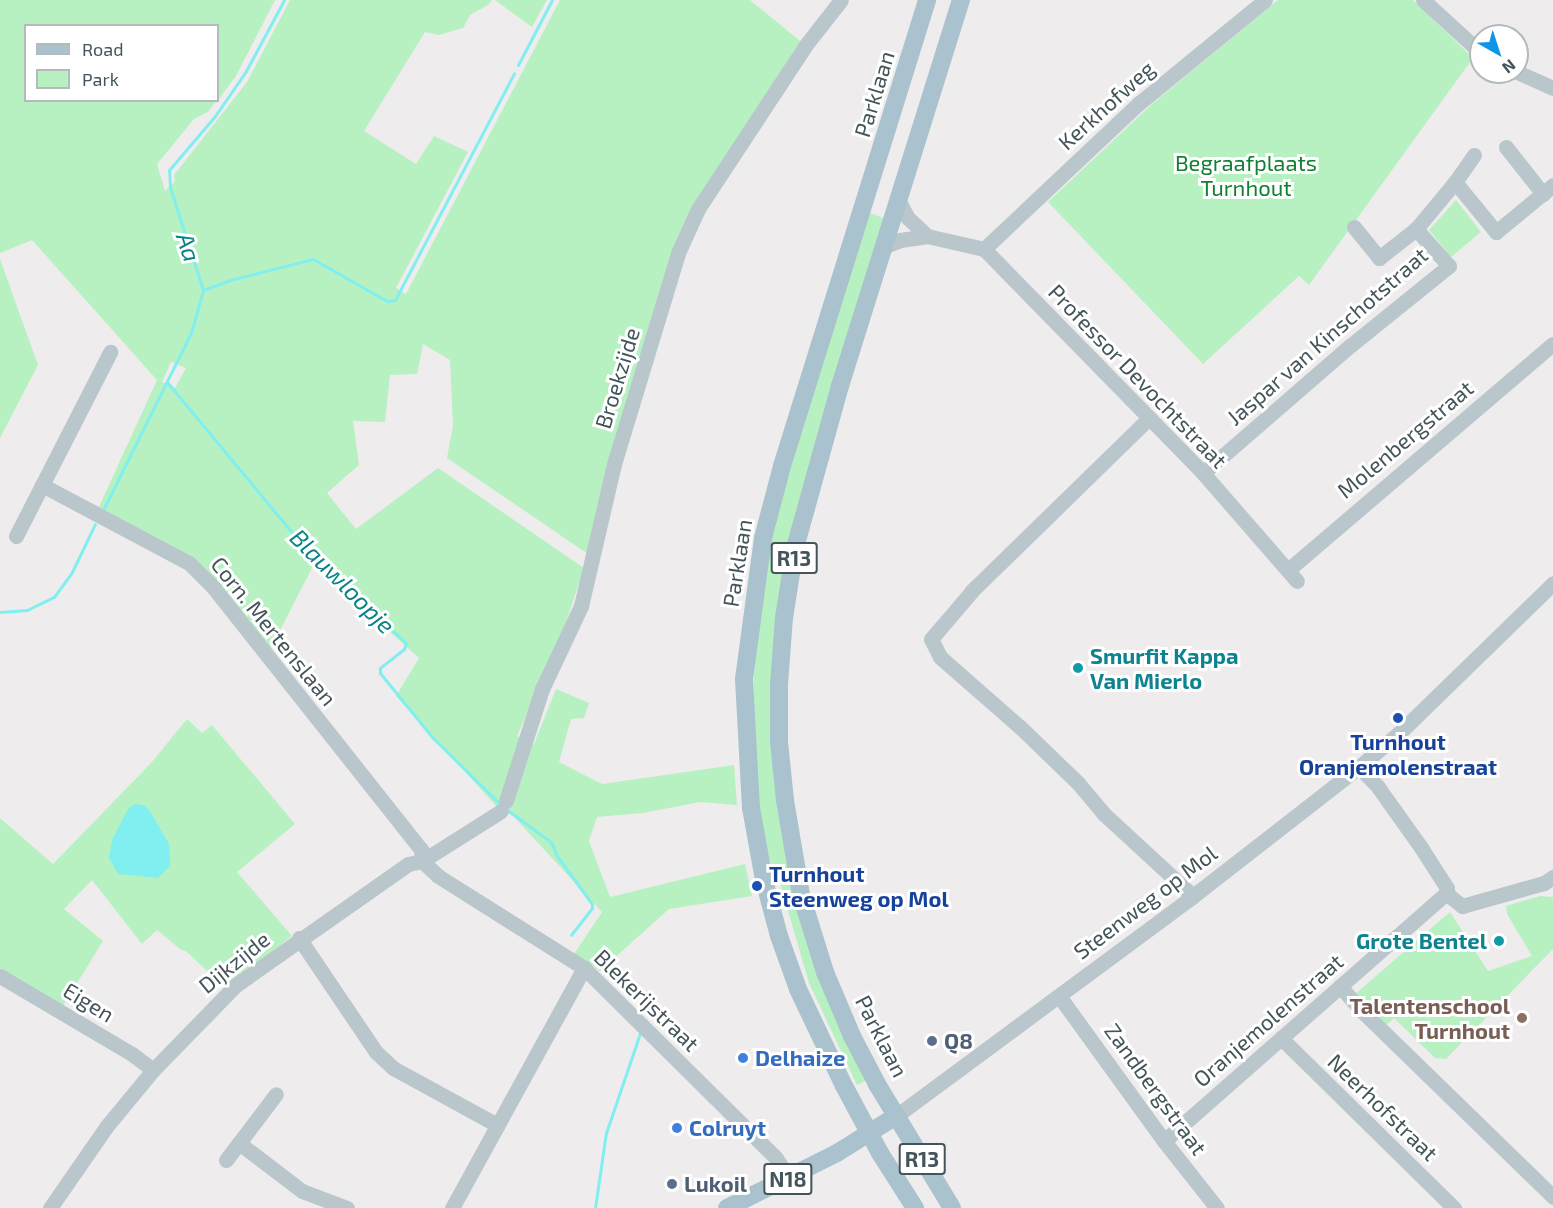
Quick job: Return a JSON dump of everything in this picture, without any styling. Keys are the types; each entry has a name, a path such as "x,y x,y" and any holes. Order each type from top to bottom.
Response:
{"main road":[{"name":"Parklaan","path":"869,1133 798,989 770,902 751,808 744,679 763,538 777,486 927,0"},
{"name":"Parklaan","path":"896,1116 852,1036 825,972 799,884 785,800 779,742 779,684 784,618 795,548 840,386 961,0"},
{"name":"Steenweg op Mol","path":"727,1208 789,1178 896,1116"},
{"name":"R13","path":"896,1116 952,1208"},
{"name":"R13","path":"869,1133 915,1208"}],"street":[{"name":"Broekzijde","path":"503,806 537,701 581,606 614,464 678,253 699,209 799,56 841,0"},
{"name":"Kerkhofweg","path":"984,249 1138,104 1265,0"},
{"path":"1423,0 1469,42"},
{"path":"1529,77 1553,88"},
{"path":"1455,182 1496,232 1547,190 1506,147"},
{"name":"Jaspar van Kinschotstraat","path":"1354,227 1379,258 1416,229 1474,155"},
{"path":"898,200 908,218 927,236"},
{"name":"Jaspar van Kinschotstraat","path":"1203,473 1351,345 1449,266 1416,229"},
{"path":"883,248 900,240 927,236 984,249"},
{"name":"Professor Devochtstraat","path":"984,249 1203,473 1293,575"},
{"name":"Molenbergstraat","path":"1293,575 1553,344"},
{"path":"16,536 110,352"},
{"path":"1149,418 966,597 931,639 940,657 1027,734 1077,783 1104,814 1193,896"},
{"name":"Corn. Mertenslaan","path":"42,485 189,563 213,587 421,849 422,861"},
{"name":"Steenweg op Mol","path":"896,1116 1193,896 1359,767 1398,733 1553,583"},
{"path":"1359,767 1378,788 1422,849 1447,888 1446,893 1462,906 1544,883 1553,877"},
{"name":"Dijkzijde","path":"50,1208 106,1127 153,1070 236,985 408,864 422,861 503,806"},
{"name":"Blekerijstraat","path":"422,861 438,876 584,968 776,1158 789,1178"},
{"name":"Oranjemolenstraat","path":"1164,1141 1446,893"},
{"path":"300,938 376,1052 393,1068 496,1125"},
{"path":"452,1208 584,968"},
{"name":"Eigen","path":"0,976 132,1054 153,1070"},
{"path":"1340,986 1362,1011 1553,1197"},
{"name":"Zandbergstraat","path":"1059,996 1164,1141 1217,1208"},
{"name":"Neerhofstraat","path":"1281,1038 1454,1208"},
{"path":"226,1160 276,1094"},
{"path":"239,1143 299,1196 347,1208"}],"green space":[{"path":"0,0 275,0 236,76 219,99 219,24 24,24 24,102 216,102 208,112 194,119 157,164 165,191 175,181 174,175 247,82 290,0 492,0 488,5 470,15 463,28 439,35 425,32 364,131 416,164 434,136 468,152 396,288 406,294 560,0 750,0 800,41 701,195 588,554 447,458 453,425 450,360 423,344 417,374 390,375 385,422 353,421 359,465 327,493 356,529 438,468 584,568 560,641 517,736 534,744 556,689 589,703 584,718 571,719 559,762 602,784 734,765 737,805 700,802 643,813 597,817 589,841 610,897 745,864 752,896 669,909 600,971 574,954 602,912 513,816 498,808 396,696 419,658 314,564 270,650 217,584 98,509 157,380 32,240 0,253","holes":["171,362 186,368 175,388 162,382"]},
{"path":"495,0 547,0 532,27"},
{"name":"Begraafplaats Turnhout","path":"1278,0 1413,0 1469,54 1469,64 1309,285 1299,276 1203,364 1048,202 1152,104"},
{"path":"1456,200 1481,232 1451,257 1429,230"},
{"path":"868,212 886,219 778,598 791,879 867,1080 857,1085 809,983 776,869 768,860 759,804 753,707 755,645 768,544"},
{"path":"0,259 38,365 0,438"},
{"path":"187,719 202,733 212,725 295,824 237,872 292,936 225,988 187,952 157,930 142,944 92,880 64,909 103,941 63,1006 0,968 0,818 53,864 151,763"},
{"path":"1540,896 1553,897 1553,949 1446,1059 1435,1058 1394,1018 1383,1028 1354,995 1450,912 1488,971 1532,956 1507,914 1506,906"}],"water":[{"path":"135,804 144,805 150,811 169,844 170,866 158,878 118,874 109,858 112,840 128,809"}],"waterway":[{"name":"Aa","path":"104,508 191,333 203,290 170,187 169,170 215,116 246,71 284,0"},
{"path":"518,65 552,0"},
{"path":"203,290 234,279 313,259 387,301 395,300 514,73"},
{"name":"Blauwloopje","path":"167,382 315,560 406,643 404,649 380,668 380,673 432,737 501,805"},
{"name":"Aa","path":"0,612 27,610 54,597 72,572 95,524"},
{"name":"Blauwloopje","path":"506,809 551,842 557,856 592,904 592,908 571,935"},
{"name":"Blauwloopje","path":"595,1208 606,1133 640,1033"}],"place":[{"name":"Smurfit Kappa Van Mierlo","path":"1078,668"},
{"name":"Turnhout Oranjemolenstraat","path":"1398,718"},
{"name":"Turnhout Steenweg op Mol","path":"757,886"},
{"name":"Grote Bentel","path":"1499,941"},
{"name":"Talentenschool Turnhout","path":"1522,1018"},
{"name":"Q8","path":"932,1041"},
{"name":"Delhaize","path":"743,1058"},
{"name":"Colruyt","path":"677,1128"},
{"name":"Lukoil","path":"672,1184"}]}
